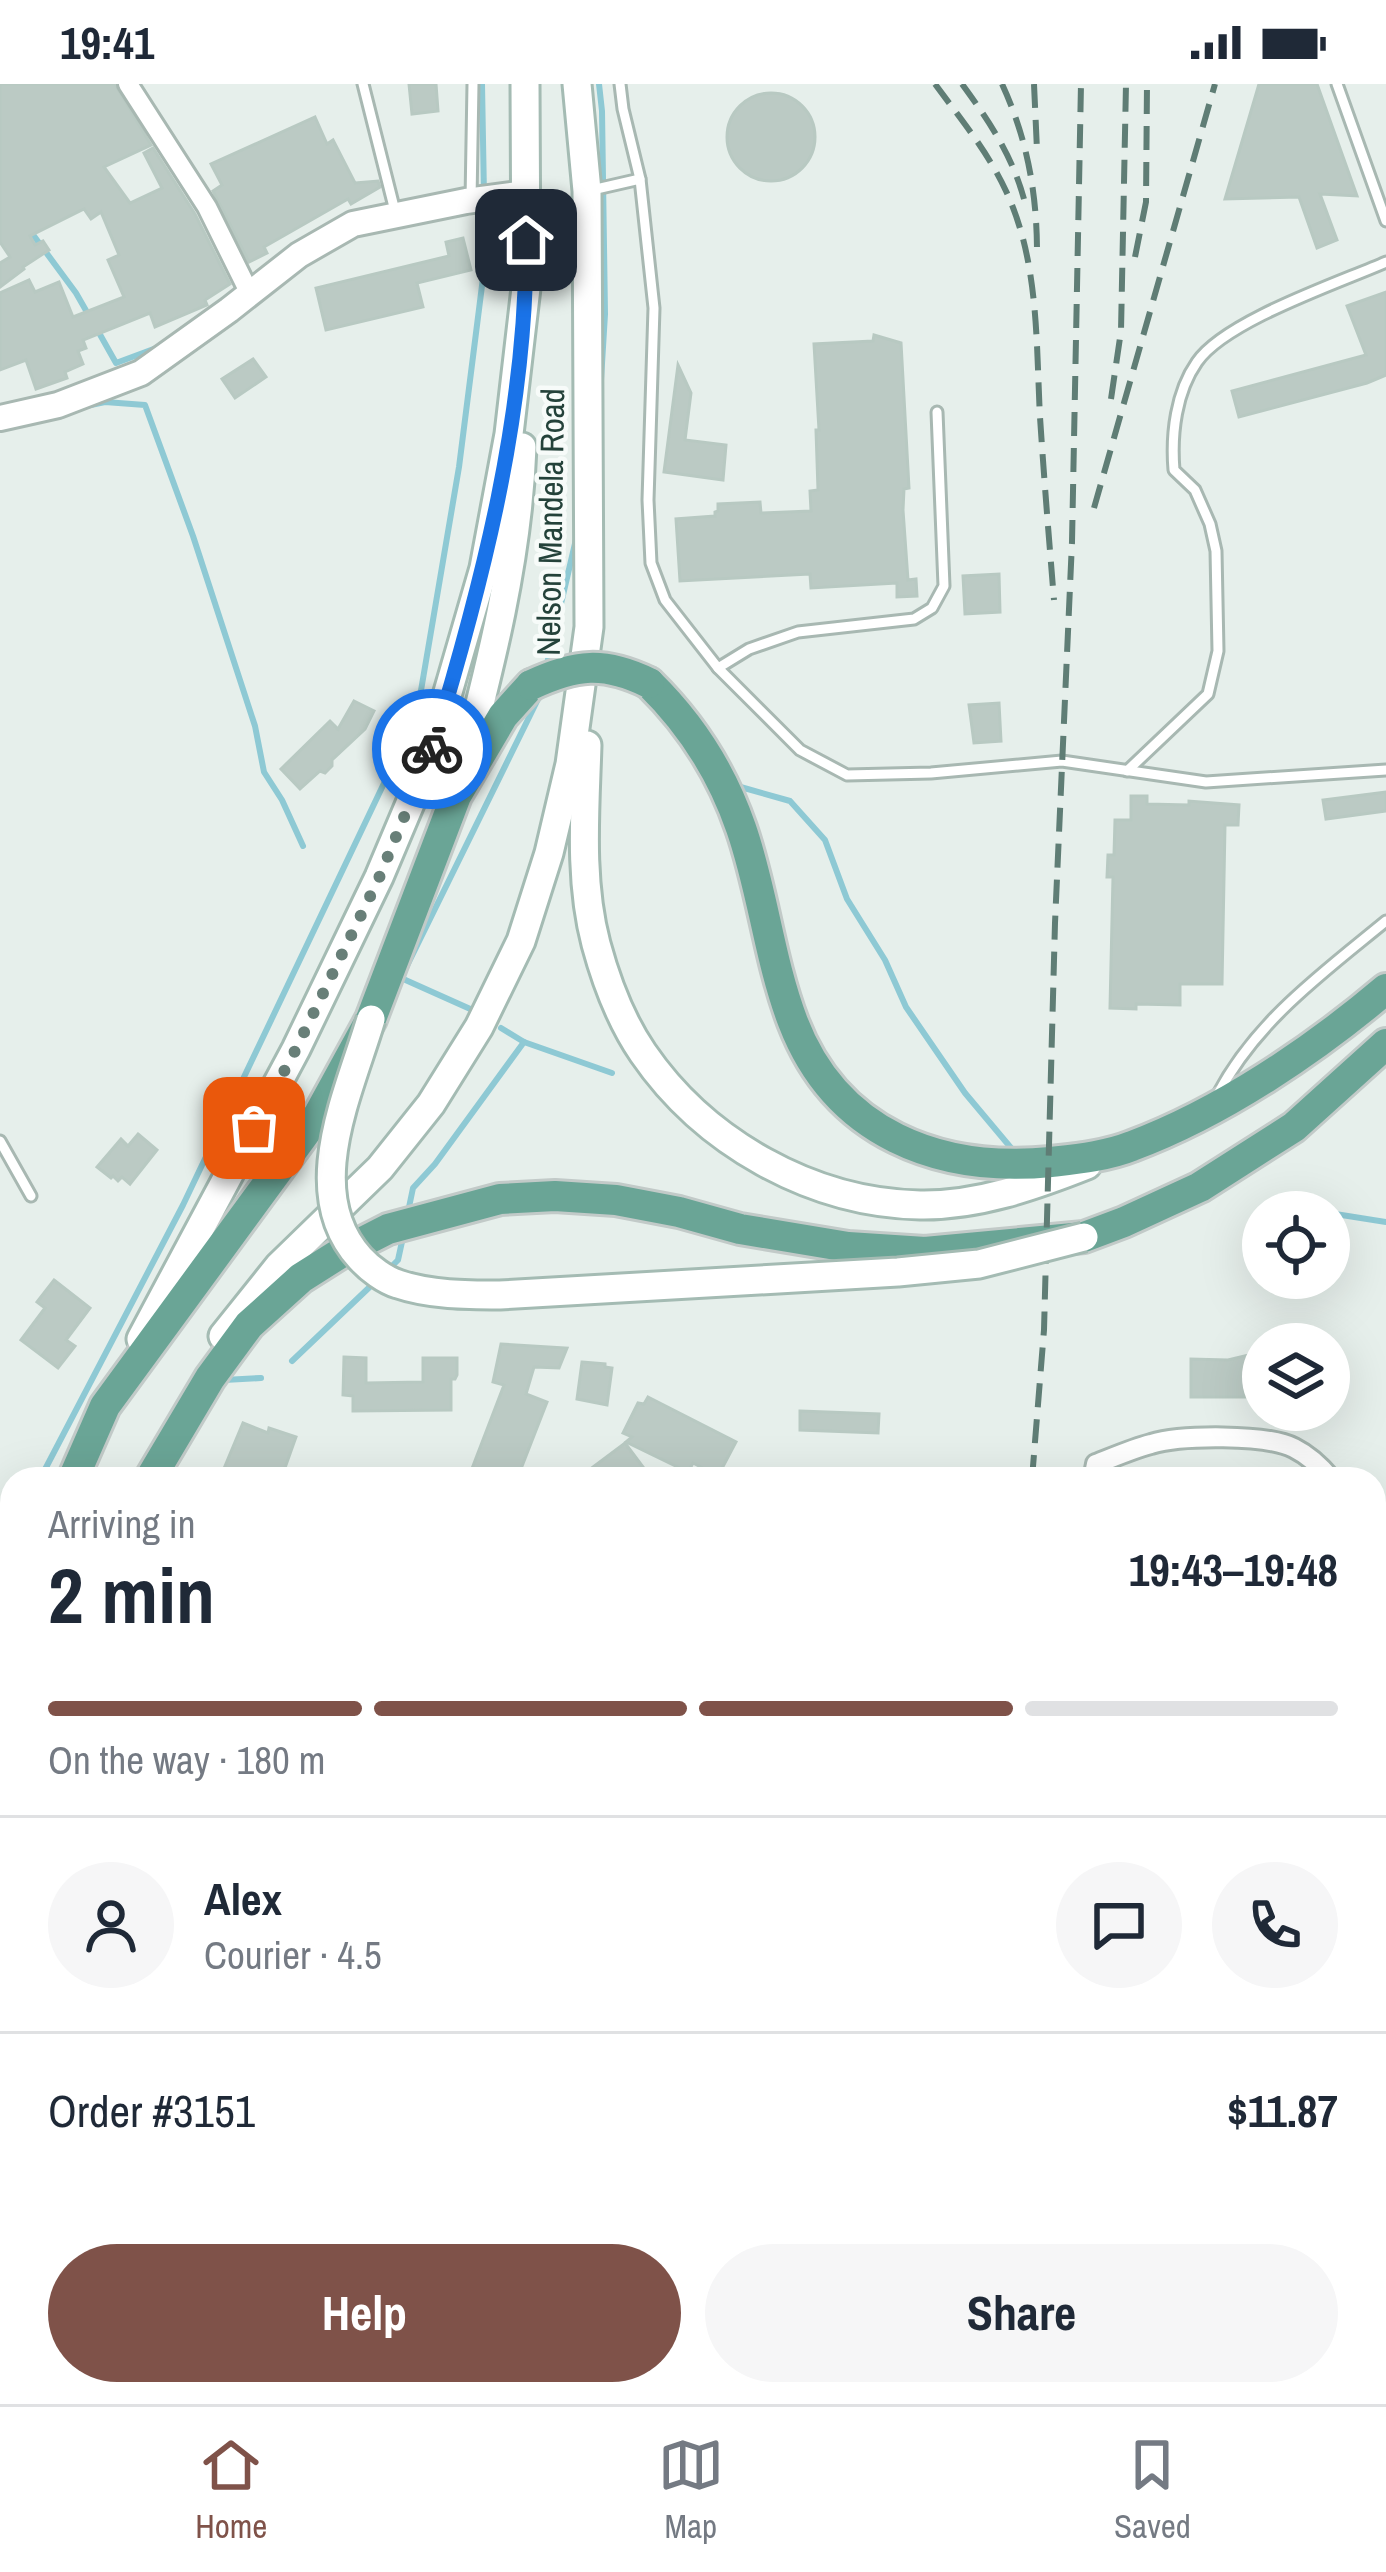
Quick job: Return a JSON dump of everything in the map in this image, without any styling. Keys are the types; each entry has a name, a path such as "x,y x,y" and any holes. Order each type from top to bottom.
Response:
{"main road":[{"name":"Nelson Mandela Road","path":"78,1467 105,1406 296,1049 379,878 428,761 484,568 509,434 526,288 525,84"},
{"name":"Nelson Mandela Road","path":"154,1467 224,1335 279,1266 380,1168 431,1104 479,1027 521,941 549,854 570,764 590,627 587,191 577,84"},
{"path":"526,288 522,455 510,574 489,673 456,796 370,1019 332,1156 331,1193 338,1225 367,1265 394,1283 458,1294 500,1295 979,1264 1084,1237 1200,1187 1294,1127 1386,1044"},
{"path":"590,627 586,892 596,943 640,1049 670,1088 760,1162 818,1187 879,1202 924,1205 978,1199 1039,1184 1210,1109 1313,1049 1386,988"},
{"path":"456,796 503,716 531,685 560,671 583,667 606,667 649,683 697,739 722,782 742,830 794,1025 819,1071 846,1102 910,1147 976,1163 1011,1166 1129,1148"},
{"path":"105,1406 319,1114 370,1019"},
{"path":"155,1467 248,1325 301,1278 388,1229 500,1199 616,1200 848,1247 925,1252 1084,1237"}],"street":[{"path":"128,84 207,207 250,294"},
{"path":"0,418 58,405 141,373 299,255 353,224 526,193"},
{"path":"1095,1467 1174,1439 1252,1438 1292,1446 1321,1467"}],"lane":[{"path":"363,84 396,215"},
{"path":"471,200 473,84"},
{"path":"620,84 640,179 654,308 648,500 651,563 665,601 718,668 800,750 847,775 931,773 1062,760 1206,782 1386,770"},
{"path":"1337,84 1386,221"},
{"path":"587,191 640,179"},
{"path":"1127,771 1208,694 1218,651 1216,551 1210,524 1195,490 1174,470 1172,442 1182,391 1198,360 1225,334 1386,262"},
{"path":"718,668 748,649 798,632 914,619 932,608 944,586 938,412"},
{"path":"1210,1109 1234,1064 1256,1037 1304,989 1386,921"},
{"path":"0,1141 31,1196"}],"building":[{"path":"0,84 115,84 151,145 104,167 130,203 162,188 144,153 153,148 195,214 230,284 205,300 207,305 155,327 150,313 83,340 86,348 78,351 83,364 65,372 67,378 36,389 26,360 0,370 0,293 29,280 35,292 59,282 73,317 124,297 108,260 119,255 101,212 91,219 84,209 30,236 35,245 43,241 49,250 0,287 0,263 10,257 0,242"},
{"path":"409,84 436,84 438,111 412,114"},
{"path":"1259,84 1317,84 1357,196 1320,194 1337,240 1317,248 1299,197 1225,199"},
{"path":"771,93 788,96 802,106 812,120 812,154 802,168 788,178 771,181 754,178 740,168 730,154 727,137 730,120 740,106 754,96"},
{"path":"315,117 327,144 333,140 355,183 378,181 380,187 351,204 348,199 264,247 267,253 249,262 213,191 222,185 211,164"},
{"path":"463,238 471,270 417,283 423,307 326,330 316,288 449,256 446,242"},
{"path":"1386,292 1386,375 1239,417 1232,391 1366,355 1347,306"},
{"path":"874,335 901,343 909,488 904,489 903,510 908,580 916,579 917,596 897,597 897,583 811,588 810,574 680,581 676,519 715,516 718,504 760,502 761,513 811,511 810,491 818,490 814,344 873,341"},
{"path":"253,359 266,377 235,398 222,379"},
{"path":"678,365 691,393 685,440 726,445 723,480 664,472"},
{"path":"999,574 1000,612 965,614 963,576"},
{"path":"354,701 374,711 365,729 325,773 320,771 300,789 281,769 330,721 338,729"},
{"path":"999,703 1001,741 974,743 969,705"},
{"path":"1386,792 1386,811 1326,819 1323,800"},
{"path":"1131,796 1147,796 1147,804 1239,805 1238,825 1225,825 1222,984 1180,984 1180,1005 1110,1008 1113,877 1107,877 1108,855 1114,855 1115,820 1131,820"},
{"path":"138,1134 157,1150 130,1184 97,1167 121,1139 128,1146"},
{"path":"54,1280 90,1308 66,1340 75,1346 58,1368 21,1340 45,1308 37,1302"},
{"path":"501,1344 567,1348 559,1368 534,1367 526,1394 547,1402 522,1467 473,1467 504,1385 493,1382"},
{"path":"344,1357 366,1358 366,1383 423,1382 423,1358 457,1358 451,1410 353,1411 353,1396 343,1395"},
{"path":"1242,1357 1242,1397 1191,1397 1191,1359"},
{"path":"582,1362 612,1368 607,1405 577,1399"},
{"path":"648,1397 736,1442 723,1467 693,1463 678,1467 626,1442 632,1437 623,1433 638,1403 644,1404"},
{"path":"800,1411 879,1414 878,1433 800,1430"},
{"path":"243,1423 296,1437 285,1467 225,1467"},
{"path":"625,1443 643,1467 593,1467"}],"waterway":[{"path":"482,84 484,195"},
{"path":"599,84 605,314 601,380"},
{"path":"46,1467 183,1205 417,714 459,467 485,262 484,208"},
{"path":"31,232 88,314"},
{"path":"98,331 116,363 159,347"},
{"path":"86,406 105,402 145,405 255,726 264,772 303,846"},
{"path":"546,668 577,535"},
{"path":"477,1012 401,978 541,693"},
{"path":"737,786 790,801 825,840 847,899 885,960 906,1007 965,1093 1017,1155"},
{"path":"501,1028 524,1042 612,1073"},
{"path":"408,1212 413,1188 524,1042"},
{"path":"1350,1216 1386,1222"},
{"path":"386,1272 398,1260 403,1237"},
{"path":"292,1361 376,1281"},
{"path":"224,1380 261,1378"}],"railway":[{"path":"935,84 999,177 1025,246 1034,302 1054,600"},
{"path":"962,84 999,139 1024,199"},
{"path":"1002,84 1029,166 1037,252"},
{"path":"1034,84 1037,150"},
{"path":"1033,1467 1044,1330 1072,542 1081,84"},
{"path":"1111,399 1121,331 1126,84"},
{"path":"1135,257 1146,202 1147,84"},
{"path":"1094,508 1215,84"}],"way so far":[{"path":"254,1128 379,878 432,749"}],"route":[{"path":"432,749 484,568 509,434 526,288 526,240"}]}
